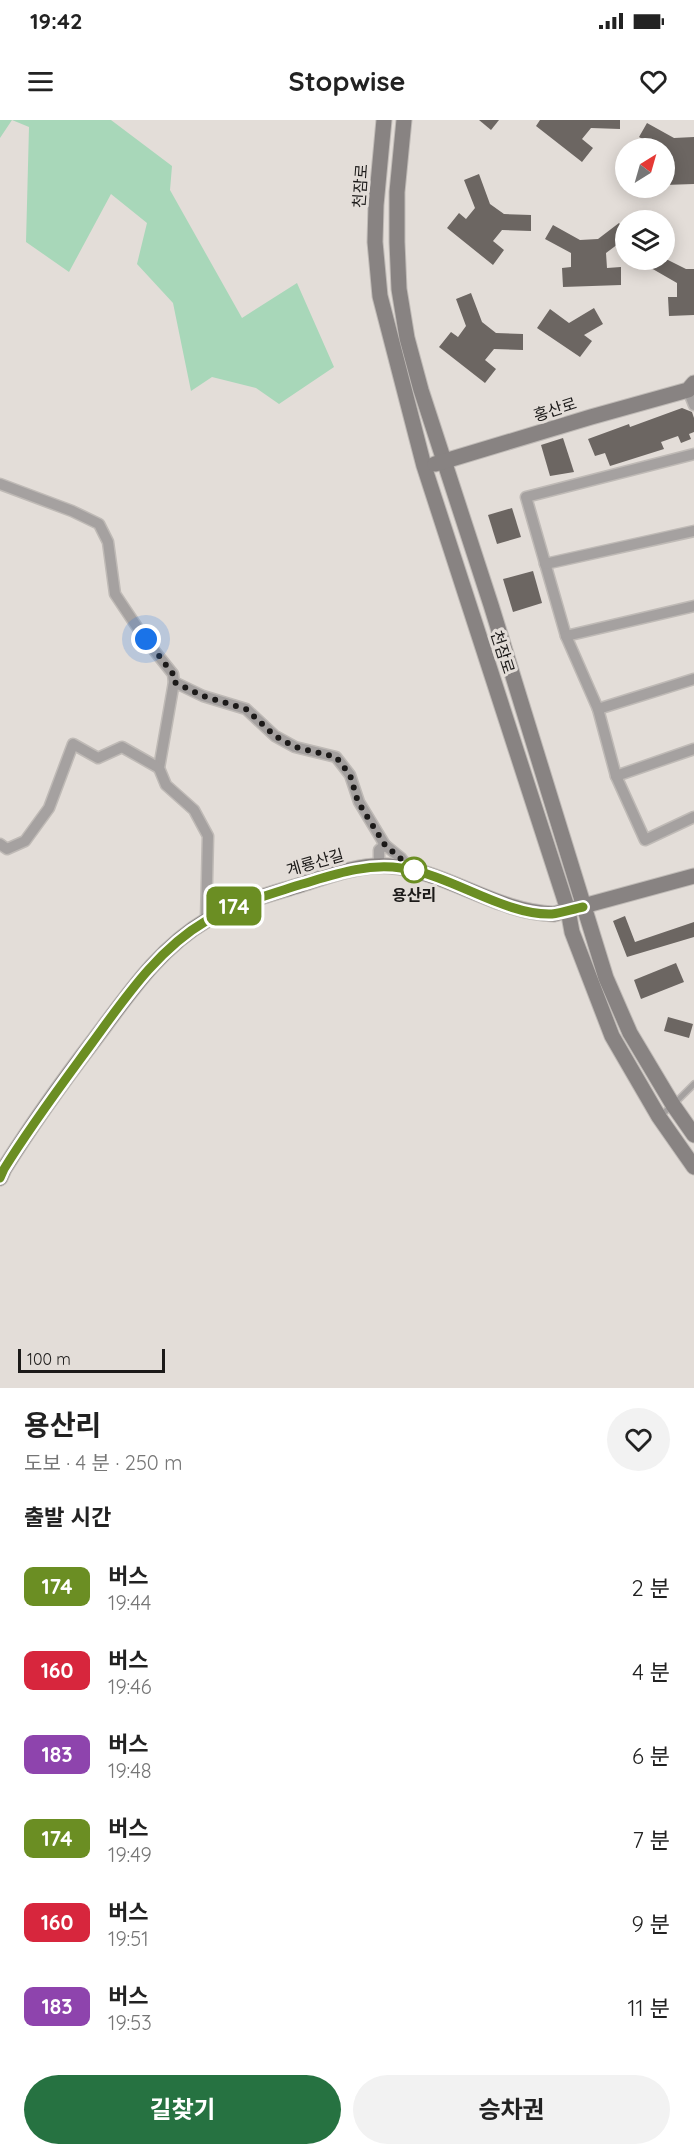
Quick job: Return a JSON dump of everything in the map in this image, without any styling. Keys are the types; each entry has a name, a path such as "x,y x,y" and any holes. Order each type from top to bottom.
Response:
{"street":[{"name":"천잠로","path":"384,120 375,242 380,296 424,466 568,910 572,932 612,1036 659,1117 694,1167"},
{"name":"천잠로","path":"404,120 397,192 399,289 413,359 606,978 630,1034 694,1135"},
{"name":"홍산로","path":"424,466 444,462 691,387"},
{"path":"691,387 694,405"},
{"path":"694,454 526,497 566,636 598,709 616,776 645,840 694,817"},
{"path":"0,484 72,511 99,524 108,542 115,594 173,674 174,682 159,768 166,785 194,810 208,836 206,921"},
{"path":"545,564 694,531"},
{"path":"566,636 694,606"},
{"path":"598,709 694,679"},
{"path":"174,682 203,696 246,709 275,736 295,747 336,757 350,775 358,802 385,845 409,869"},
{"path":"0,844 7,849 25,840 49,808 73,744 98,758 122,747 159,768"},
{"path":"616,776 694,749"},
{"path":"379,867 379,850 385,845"},
{"name":"계룡산길","path":"0,1178 30,1127 126,997 155,963 184,936 234,906 345,871 379,867 409,869 446,880 504,904 537,913 554,914 583,907"},
{"path":"583,907 694,877"}],"lane":[{"path":"659,1117 694,1084"}],"green space":[{"path":"0,120 12,120 0,138"},
{"path":"12,120 111,120 172,166 170,190 242,318 297,283 334,367 279,404 256,388 212,377 191,391 173,303 137,264 147,223 111,194 69,272 26,242 29,127"}],"building":[{"path":"479,120 499,120 491,130"},
{"path":"540,120 620,120 620,129 591,128 582,139 593,148 582,162 536,126"},
{"path":"647,123 674,138 641,138 639,137"},
{"path":"694,137 694,184 675,185 674,138"},
{"path":"479,174 490,204 504,214 531,215 531,231 502,230 493,241 504,250 493,265 447,228 459,213 466,219 475,208 464,180"},
{"path":"553,225 580,240 598,239 615,226 615,246 606,253 607,268 621,270 621,285 563,287 562,268 571,267 571,253 545,239"},
{"path":"675,264 686,269 694,269 694,315 669,316 668,297 677,297 677,283 654,270 675,270"},
{"path":"471,293 482,322 496,333 523,334 523,350 494,349 485,360 496,369 485,383 439,347 451,332 458,337 466,326 456,299"},
{"path":"594,308 603,324 584,335 592,341 580,357 537,328 550,309 569,323"},
{"path":"682,408 692,412 694,418 694,432 689,434 691,439 681,443 678,436 661,442 664,449 610,466 605,453 595,456 588,439"},
{"path":"563,438 574,472 550,476 541,445"},
{"path":"512,508 521,537 497,544 488,515"},
{"path":"533,571 542,603 513,612 503,579"},
{"path":"625,916 635,942 694,922 694,937 627,957 613,921"},
{"path":"676,963 684,982 641,999 634,980"},
{"path":"668,1017 693,1024 689,1038 664,1031"}],"bus line":[{"name":"174","path":"0,1178 46,1104 126,997 155,963 184,936 234,906 345,871 386,866 428,874 504,904 537,913 554,914 583,907"}],"place":[{"name":"용산리","path":"414,870"}],"route":[{"path":"146,639 173,674 174,682 203,696 246,709 275,736 295,747 336,757 350,775 358,802 385,845 409,869 414,870"}]}
